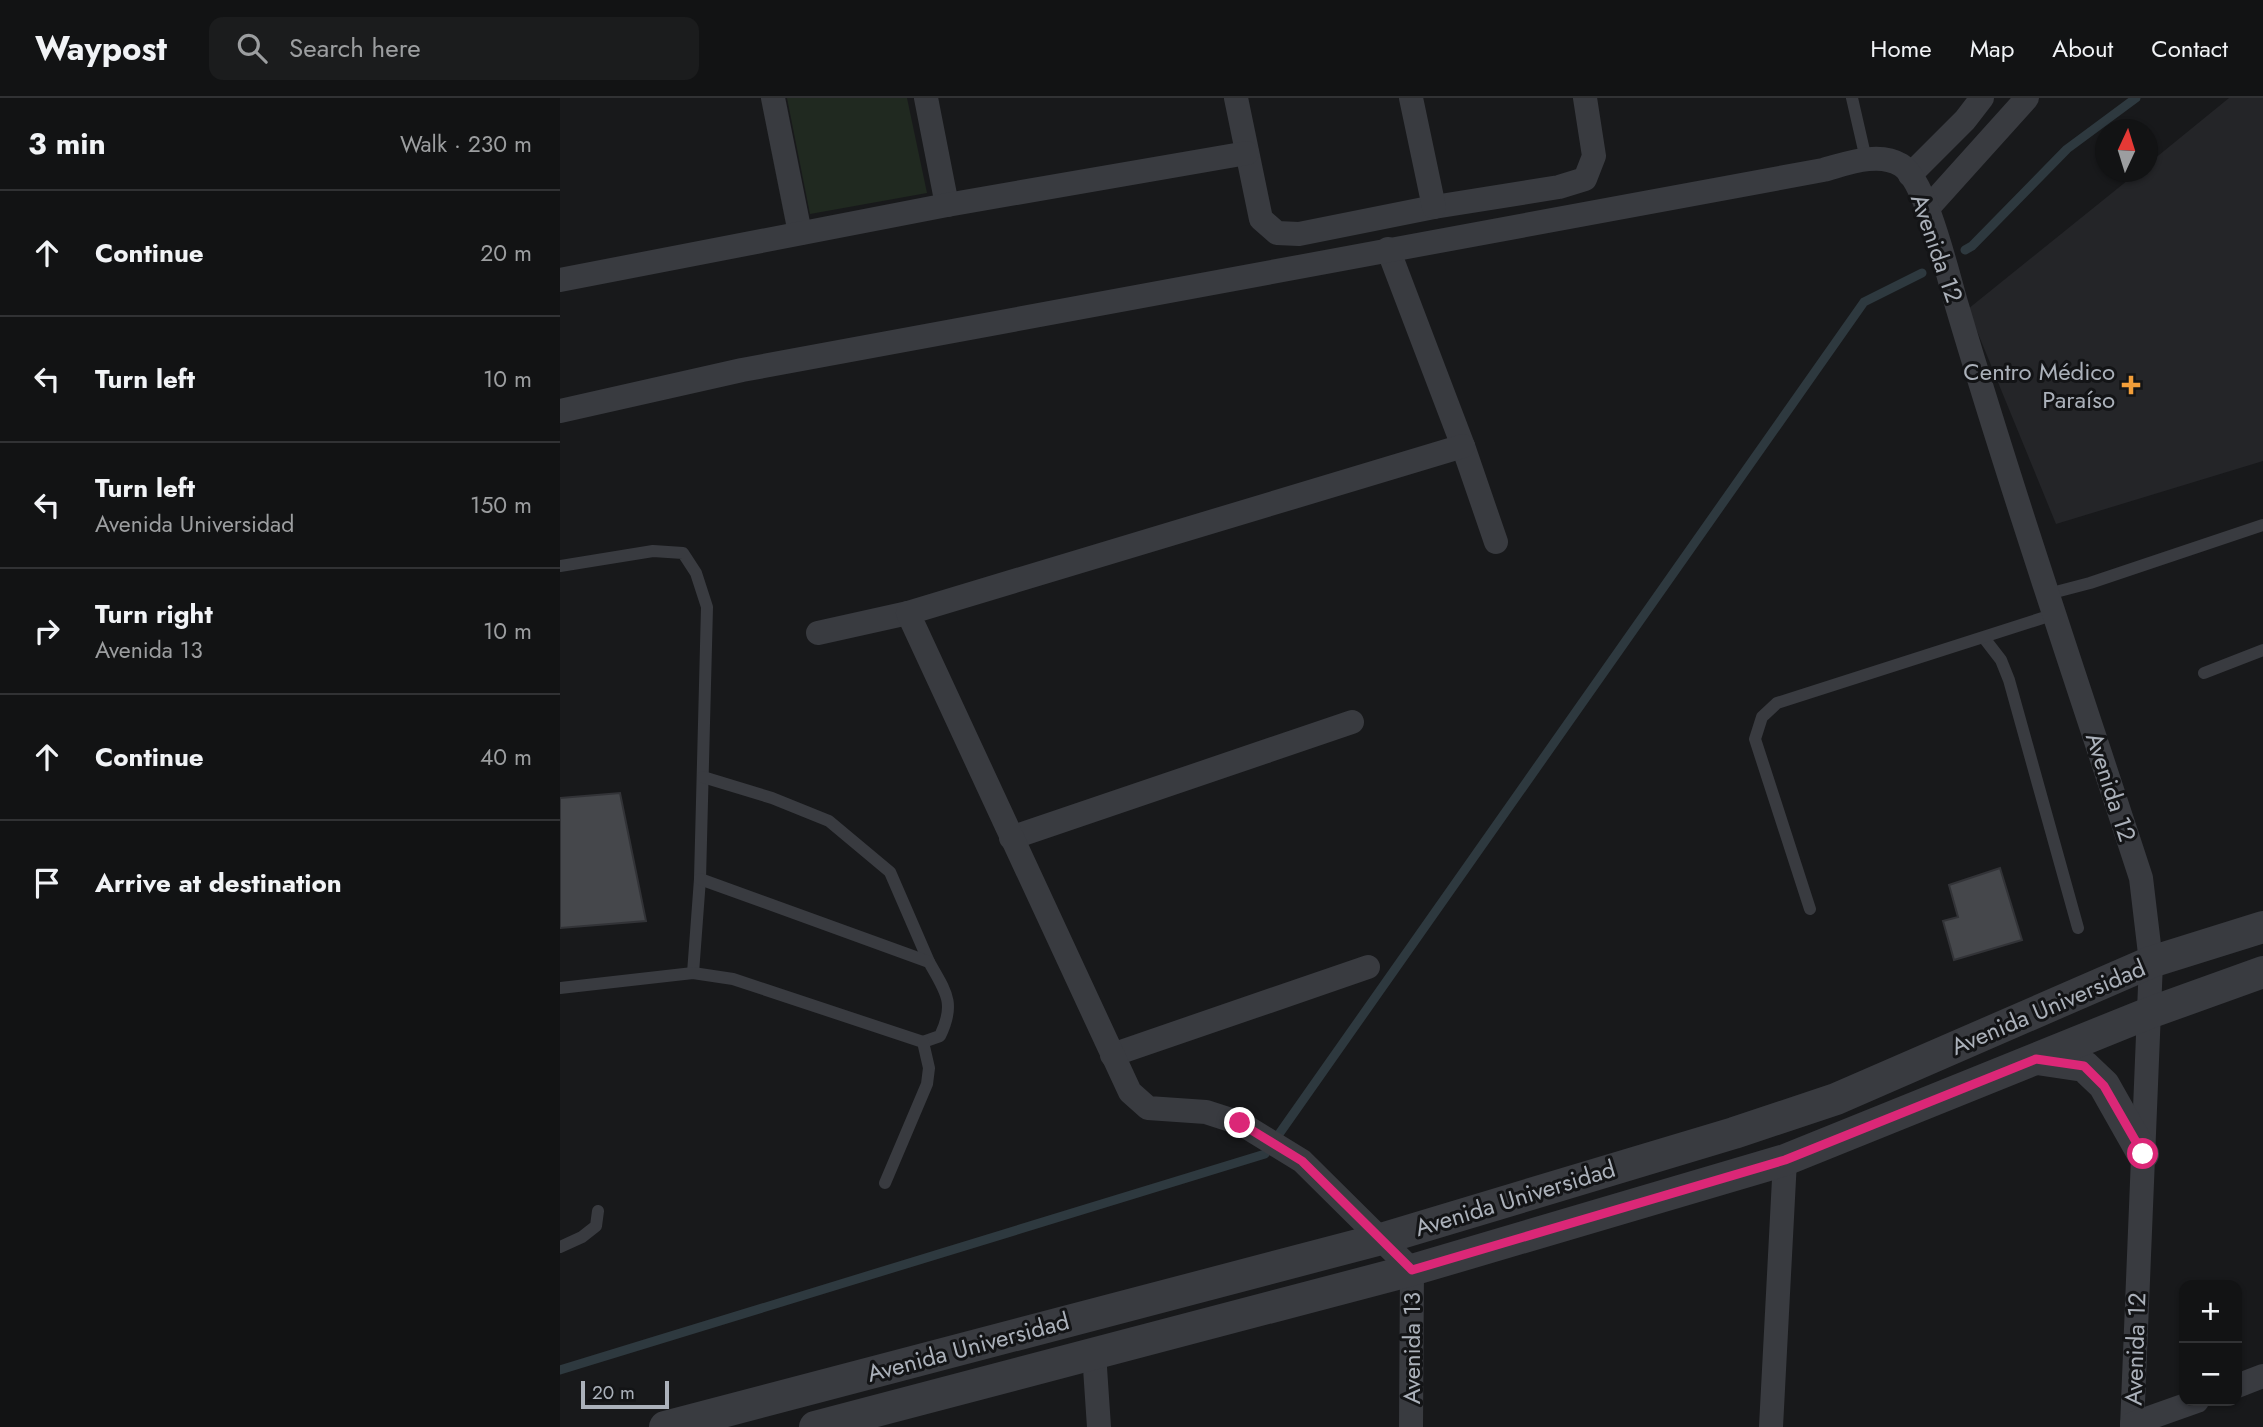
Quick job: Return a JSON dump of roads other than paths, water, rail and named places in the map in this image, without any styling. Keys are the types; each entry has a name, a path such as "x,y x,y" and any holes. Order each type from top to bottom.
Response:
{"street":[{"path":"773,98 800,233"},
{"path":"926,98 947,205"},
{"path":"1236,98 1261,219 1277,233 1299,234 1434,207 1559,187 1585,179 1594,156 1586,98"},
{"path":"1411,98 1434,207"},
{"path":"560,411 742,370 1810,172 1866,159 1887,160 1901,165 1910,175 1965,120 1982,98"},
{"path":"1928,208 2027,98"},
{"path":"560,280 947,205 1247,153"},
{"name":"Avenida 12","path":"1910,175 1928,208 1977,374 2141,878 2151,962 2132,1425"},
{"path":"1388,249 1464,446 1496,542"},
{"path":"818,633 908,613 1464,446"},
{"name":"Avenida 13","path":"908,613 1130,1092 1148,1108 1206,1112 1240,1123 1302,1161 1412,1270 1411,1427"},
{"path":"1012,838 1352,722"},
{"name":"Avenida Universidad","path":"665,1427 1381,1239 1734,1133 1836,1099 2151,962 2263,927"},
{"path":"1112,1055 1368,967"},
{"name":"Avenida Universidad","path":"816,1427 1412,1270 1785,1160 2148,1013 2263,972"},
{"path":"2036,1059 2084,1066 2104,1086 2143,1154"},
{"path":"1771,1427 1785,1160"},
{"path":"1094,1353 1100,1427"},
{"path":"2242,1384 2263,1376"},
{"path":"2132,1425 2183,1406"}],"lane":[{"path":"1852,98 1866,159"},
{"path":"1810,909 1755,739 1762,717 1777,703 1984,638 2090,583 2263,526"},
{"path":"560,566 653,551 683,553 696,573 707,607 700,879 693,973"},
{"path":"1984,638 2001,660 2009,680 2078,928"},
{"path":"2204,673 2263,650"},
{"path":"560,988 693,973 733,979 923,1042 940,1036 949,1017 946,991 929,962 890,873 830,821 772,798 702,777"},
{"path":"700,879 929,962"},
{"path":"885,1183 927,1084 929,1068 923,1042"},
{"path":"560,1247 582,1237 596,1226 598,1211"}],"waterway":[{"path":"1965,250 2067,149 2136,98"},
{"path":"560,1370 1265,1154 1864,302 1922,273"}],"place":[{"name":"Centro Médico Paraíso","path":"2131,385"}]}
